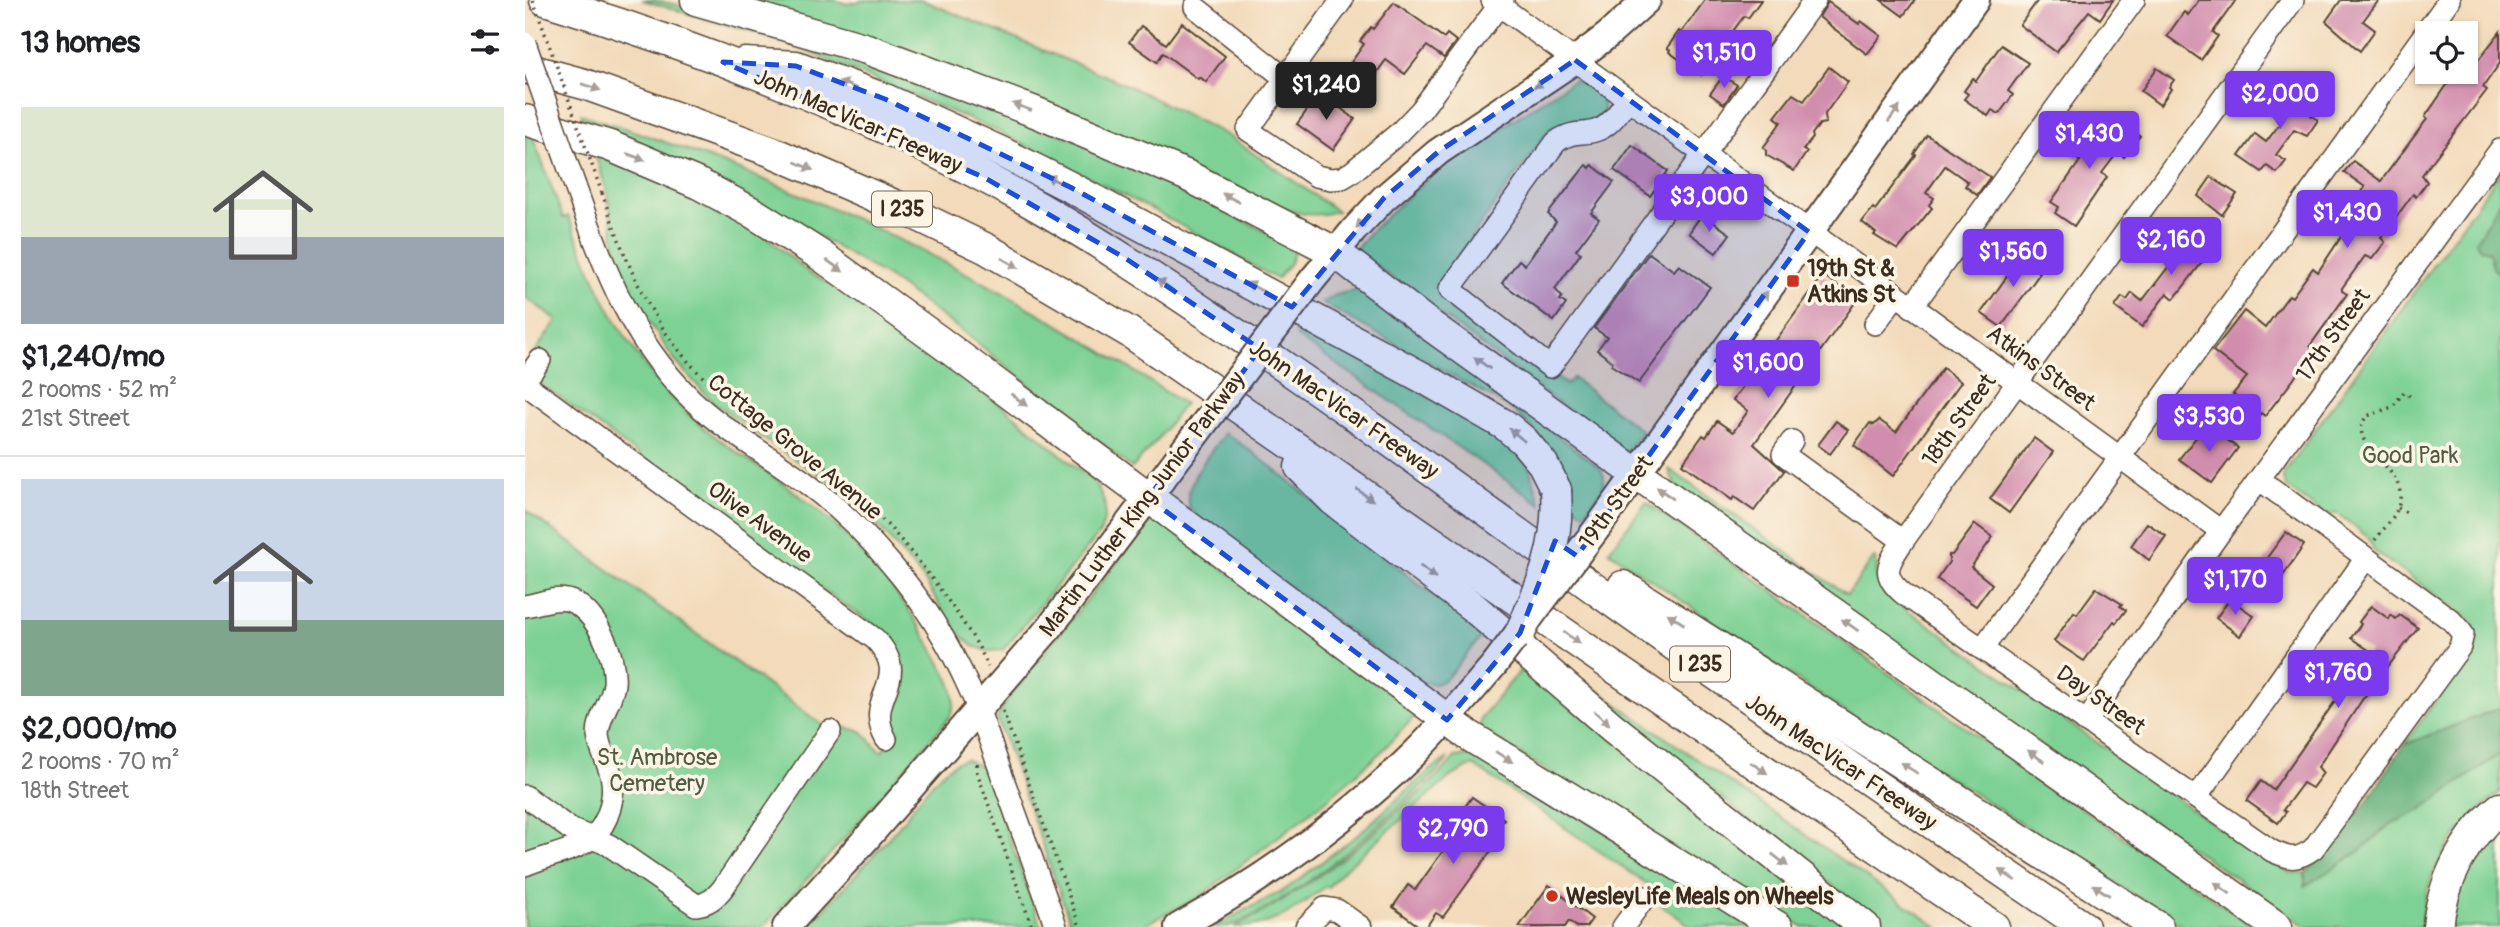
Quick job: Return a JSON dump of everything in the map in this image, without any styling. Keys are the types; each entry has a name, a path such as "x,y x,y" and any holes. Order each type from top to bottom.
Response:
{"highway":[{"name":"John MacVicar Freeway","path":"545,0 624,24 906,138 1034,204 1125,258 1323,392 1736,690 2084,927"},
{"path":"696,0 867,49 1047,116 1187,175 1335,252 1427,323 1637,474 2277,927"},
{"path":"723,62 796,65 935,121 1070,187 1505,425 1524,441 1543,464 1556,490 1558,517 1554,546 1543,583 1520,633"},
{"name":"I 235","path":"525,68 584,84 770,151 987,250 1129,332 1994,927"},
{"path":"525,120 610,146 699,184 820,255 1468,735 1778,927"},
{"path":"1323,392 2158,927"},
{"path":"1248,414 1333,500 1473,607 1612,727 1865,927"},
{"path":"2438,927 2441,897 2450,875 2466,847 2500,808"}],"main road":[{"name":"Martin Luther King Junior Parkway","path":"786,927 991,709 1049,627 1313,279 1384,198 1438,152 1575,60 1647,0"},
{"name":"19th Street","path":"1178,927 1291,857 1341,819 1414,754 1447,720 1520,633 1601,523 1976,0"}],"street":[{"path":"1342,0 1248,130 1316,176 1331,180 1352,172 1400,132 1421,110 1498,2"},
{"path":"1627,100 1607,125 1593,132 1566,135 1556,142 1450,289 1550,367 1815,0"},
{"path":"1875,324 1904,301 2134,0"},
{"name":"18th Street","path":"1888,565 2293,0"},
{"path":"1982,649 2449,0"},
{"name":"Atkins Street","path":"1498,2 1627,100 2221,531"},
{"path":"1195,7 1286,79"},
{"name":"Cottage Grove Avenue","path":"525,43 613,288 632,324 656,359 701,408 724,427 805,482 861,529 926,611 958,665 991,709 1056,927"},
{"name":"17th Street","path":"2086,722 2221,531 2500,150"},
{"path":"525,383 540,360"},
{"name":"Olive Avenue","path":"525,383 875,639 888,656 892,667 878,715 880,728 886,739"},
{"path":"1792,440 1783,454 1903,541"},
{"path":"2196,798 2369,551 2260,480"},
{"name":"Day Street","path":"1888,565 1888,576 1894,587 2272,851 2301,858 2313,849 2460,647 2463,634 2451,620 2369,551"},
{"path":"525,606 553,599 569,600 588,611 598,625 613,667 614,685 600,719 598,734 610,769 613,792 606,818 592,838 525,865"},
{"path":"525,796 570,829 609,845 695,905 704,904 714,899 723,888 830,731"},
{"path":"1623,927 1645,897"},
{"path":"1306,927 1325,908 1337,910 1361,927"}],"path":[{"path":"533,0 601,193 648,306 678,349 716,389 765,428 823,465 868,506 917,559 981,648"},
{"path":"2369,551 2398,508 2400,491 2395,477 2362,439 2360,427 2373,412 2392,407 2404,392 2410,396"},
{"path":"2398,508 2407,513"},
{"path":"991,709 1080,927"},
{"path":"977,763 977,772 1032,927"}],"highlighted area":[{"path":"1575,60 1809,232 1577,556 1555,541 1520,633 1447,720 1148,498 1260,349 1125,258 985,178 723,62 796,66 885,99 1070,187 1292,307 1384,198 1438,152"}],"green space":[{"path":"642,0 686,7 829,49 1108,152 1296,247 1290,263 1277,279 1153,210 995,130 785,42"},
{"path":"741,0 835,0 847,4 865,0 922,0 1127,85 1227,135 1337,211 1313,215 1289,210"},
{"path":"1574,80 1586,85 1600,98 1602,116 1589,121 1562,124 1548,131 1436,286 1567,385 1573,378 1642,431 1626,451 1622,451 1355,250 1370,232 1418,187 1458,156"},
{"path":"581,114 740,170 893,236 1041,314 1184,404 1132,468 974,340 892,280 733,189 585,127"},
{"name":"St. Ambrose Cemetery","path":"525,128 530,129 563,218 568,216 610,311 652,375 699,424 796,493 857,547 909,610 952,688 954,704 947,720 763,927 525,927 525,510 835,734 842,727 861,731 881,752 898,732 893,725 891,711 905,677 898,653 879,629 537,381 535,352 557,320 525,297"},
{"path":"595,154 749,222 808,272 877,311 1009,411 1095,483 1105,507 1100,533 1003,650 988,651 973,646 953,628 923,578 880,528 827,480 711,400 675,361 644,314 618,266 608,195"},
{"name":"Good Park","path":"2500,172 2500,708 2404,745 2473,648 2472,625 2463,614 2374,551 2369,538 2338,514 2324,514 2286,487 2282,476"},
{"path":"2500,201 2500,275 2493,268 2489,252 2479,247 2476,241"},
{"path":"1357,290 1376,298 1600,468 1603,486 1584,513 1567,495 1547,446 1512,409 1322,303 1335,295"},
{"path":"1302,328 1499,435 1528,465 1541,504 1296,336"},
{"path":"1225,433 1483,635 1446,679 1436,684 1417,681 1199,521 1189,507 1190,489 1199,468"},
{"path":"1669,469 1847,595 1874,558 1877,580 1885,594 2269,863 2291,873 2305,873 2305,885 2357,853 2390,824 2419,811 2500,754 2500,792 2470,819 2445,851 2428,887 2422,927 2307,927 1993,713 1681,492"},
{"path":"1646,502 2024,769 2255,927 2185,927 1833,704 1609,551"},
{"path":"1154,521 1165,525 1418,713 1380,753 1324,802 1199,897 1140,927 1072,927 997,718 1007,700 1146,526"},
{"path":"1523,667 1850,927 1803,927 1479,729 1481,718"},
{"path":"1587,683 1938,927 1885,927 1583,688"},
{"path":"2500,708 2500,754 2419,811 2390,824 2357,853 2305,886 2305,873 2328,851 2365,804 2404,745"},
{"path":"1455,757 1480,757 1763,927 1692,927 1657,902 1662,894 1473,765 1450,777 1340,873 1328,887 1283,916 1261,924 1234,927 1280,902 1345,857 1438,776"},
{"path":"1448,758 1377,826 1303,885 1253,916 1229,926 1213,927 1286,889 1356,836 1430,770"},
{"path":"965,759 981,767 988,779 1041,927 808,927 887,840 936,779 945,770"},
{"path":"2500,824 2500,927 2447,927 2462,867"}],"building":[{"path":"1705,0 1761,0 1748,18 1744,16 1701,75 1667,48"},
{"path":"1881,0 1915,0 1903,16"},
{"path":"2038,0 2113,0 2100,19 2089,11 2056,52 2020,25"},
{"path":"2199,0 2236,0 2213,32 2218,36 2201,60 2167,36 2184,12 2188,15"},
{"path":"2341,0 2379,0 2363,21 2375,30 2360,51 2326,21"},
{"path":"1394,2 1444,38 1447,34 1456,41 1444,58 1427,46 1405,74 1386,60 1366,87 1345,71 1364,44 1360,41"},
{"path":"1828,2 1881,36 1867,54 1819,17"},
{"path":"1182,23 1225,56 1206,82 1163,53 1157,62 1129,42 1141,26 1166,44"},
{"path":"2500,32 2500,63 2483,87 2487,90 2422,175 2427,182 2416,197 2413,194 2381,238 2385,242 2372,259 2365,256 2342,288 2347,294 2310,346 2313,349 2293,380 2265,416 2261,413 2259,415 2233,394 2247,377 2213,351 2244,311 2265,328 2313,268 2318,272 2364,202 2358,197 2365,187 2344,172 2353,161 2381,181 2427,119 2425,117 2448,84 2478,84 2478,60"},
{"path":"2001,45 2028,63 2008,91 2013,95 1999,114 1992,110 1988,116 1964,99 1968,94 1964,91 1973,78 1976,81"},
{"path":"1829,67 1848,82 1825,114 1826,123 1820,124 1812,134 1813,138 1803,150 1807,152 1794,171 1766,155 1763,148 1781,122 1775,117 1793,94 1804,101"},
{"path":"2157,68 2174,80 2160,105 2141,91"},
{"path":"1723,76 1737,85 1724,104 1710,94"},
{"path":"2281,87 2315,110 2311,115 2318,120 2307,136 2294,130 2276,155 2286,161 2277,173 2267,166 2262,172 2239,156 2255,134 2266,142 2282,121 2266,108"},
{"path":"1320,93 1355,119 1333,150 1297,124"},
{"path":"2120,122 2140,136 2124,157 2118,152 2102,173 2107,177 2074,226 2055,213 2059,207 2051,202 2080,161 2054,142 2063,130 2096,154"},
{"path":"1927,135 1990,177 1977,195 1965,186 1968,182 1945,166 1926,193 1934,198 1929,205 1932,208 1898,250 1874,235 1876,233 1862,222 1873,208 1875,210 1916,155 1914,154"},
{"path":"1632,145 1668,171 1650,196 1614,170"},
{"path":"1586,165 1590,168 1592,165 1614,182 1591,213 1599,219 1576,250 1581,253 1555,289 1562,297 1560,300 1566,304 1554,321 1502,283 1519,260 1525,265 1556,222 1548,214"},
{"path":"2211,177 2237,194 2222,215 2198,196"},
{"path":"1702,214 1730,234 1716,253 1689,233"},
{"path":"2203,226 2220,239 2174,299 2167,293 2142,327 2115,307 2122,297 2127,300 2132,293 2142,301 2169,266 2164,262 2176,246 2182,250 2187,243 2189,245"},
{"path":"2029,251 2042,261 2036,270 2040,273 2001,327 1981,313 2020,258 2023,260"},
{"path":"1649,253 1674,271 1679,265 1710,287 1639,383 1611,365 1613,362 1597,350 1607,337 1594,328"},
{"path":"1823,275 1857,300 1754,444 1784,471 1754,511 1734,497 1732,500 1682,464 1717,421 1733,432 1748,411 1733,400"},
{"path":"1943,368 1961,382 1893,476 1854,445 1870,423 1874,425 1879,420 1896,432"},
{"path":"1836,421 1848,430 1830,454 1818,445"},
{"path":"2206,425 2238,448 2212,483 2179,459"},
{"path":"2034,438 2053,452 2009,513 1990,499"},
{"path":"2147,523 2166,536 2149,560 2131,546"},
{"path":"1975,524 1993,537 1971,567 1992,584 1976,606 1937,579 1949,562 1949,555 1952,555"},
{"path":"2286,532 2304,545 2282,577 2263,563"},
{"path":"2096,588 2122,604 2120,606 2126,610 2116,623 2114,621 2084,661 2054,641 2074,612 2077,614"},
{"path":"2230,599 2254,616 2240,636 2216,618"},
{"path":"2371,606 2389,619 2391,615 2396,619 2400,615 2418,628 2362,700 2318,767 2323,773 2312,788 2303,783 2283,810 2286,812 2278,823 2247,801 2261,781 2273,790 2370,651 2351,638"},
{"path":"1472,797 1504,819 1492,835 1499,840 1443,917 1436,913 1426,927 1420,927 1393,907 1408,885 1415,890 1463,823 1457,818"},
{"name":"WesleyLife Meals on Wheels","path":"1549,885 1592,919 1586,927 1577,927 1569,921 1565,927 1519,927"}],"place":[{"name":"19th St & Atkins St","path":"1793,281"},
{"name":"WesleyLife Meals on Wheels","path":"1552,896"}]}
